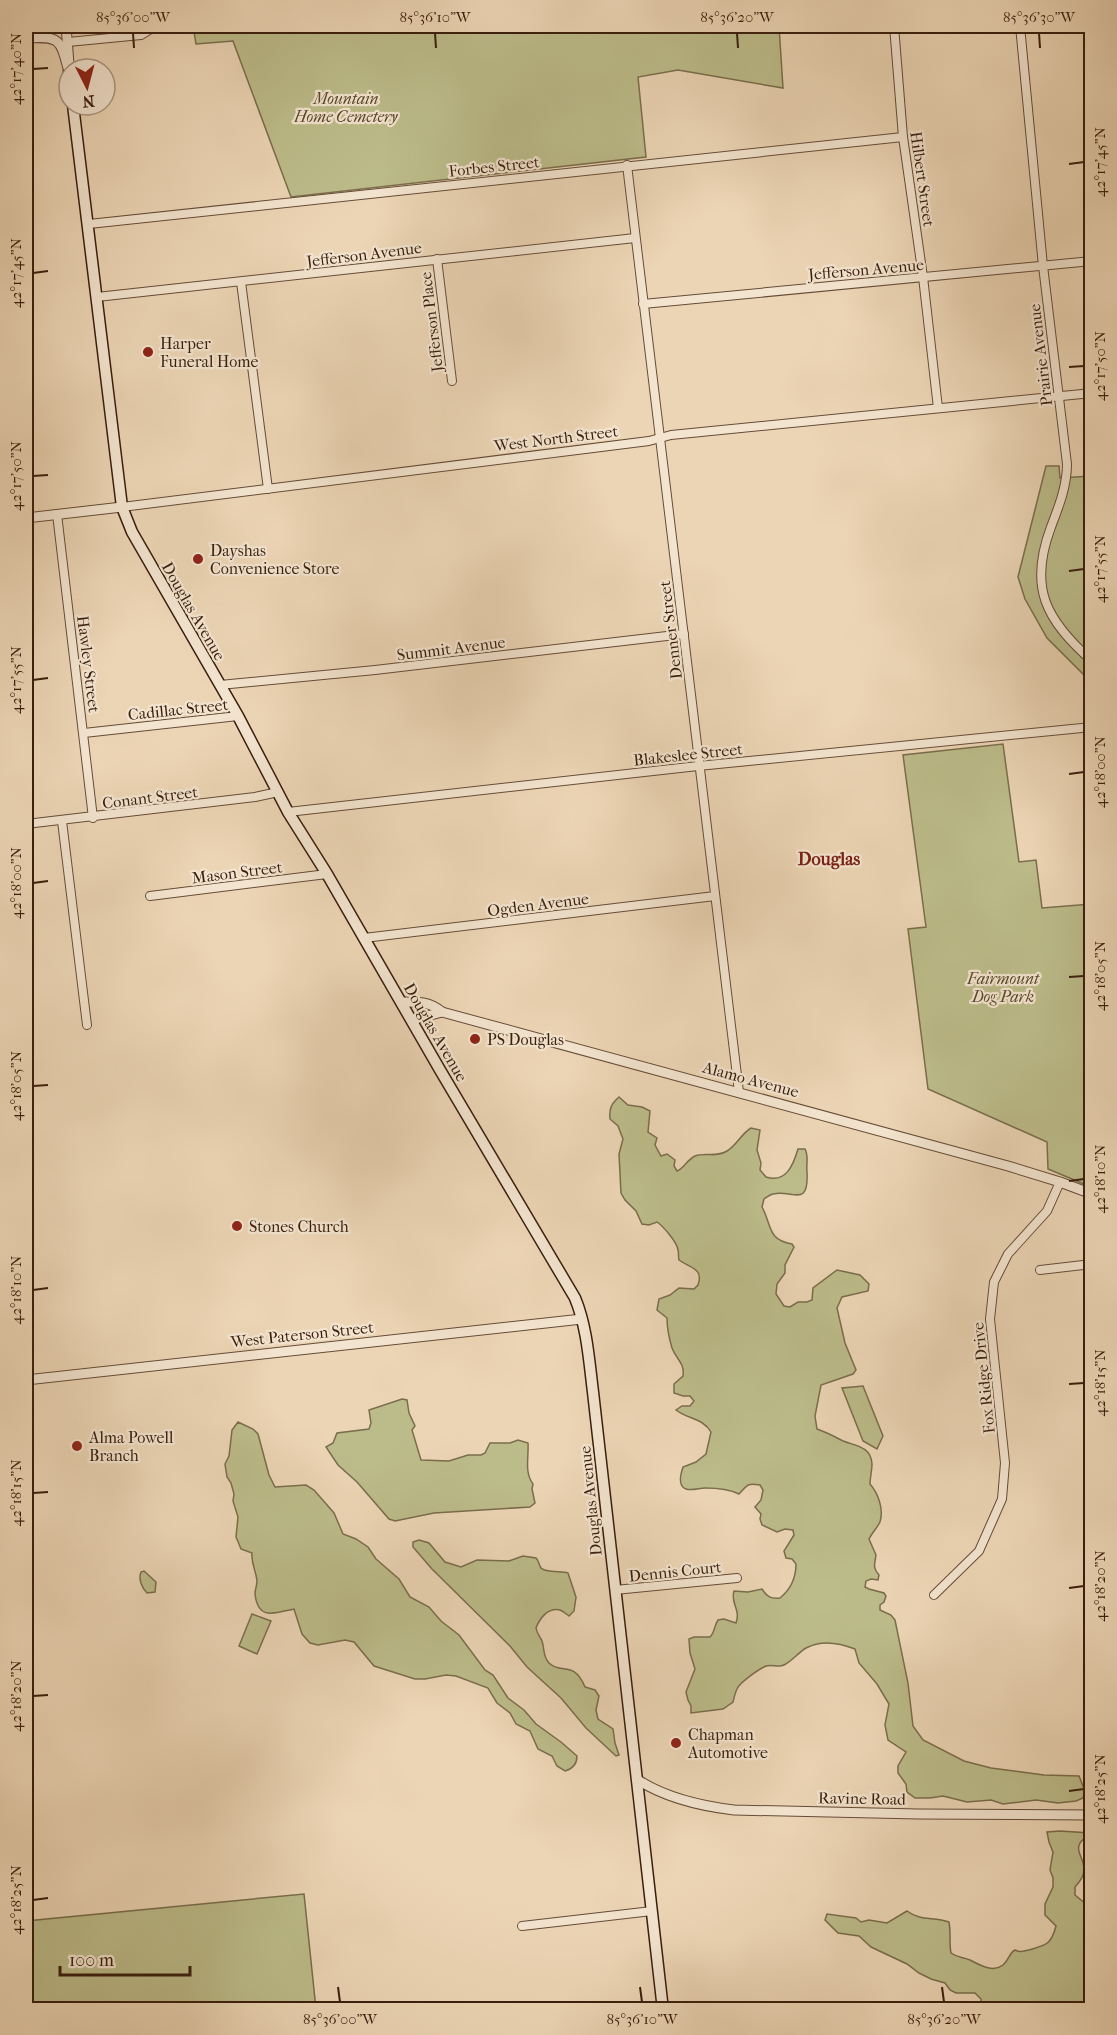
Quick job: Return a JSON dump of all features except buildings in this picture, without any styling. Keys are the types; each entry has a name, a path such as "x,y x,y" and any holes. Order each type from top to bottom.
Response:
{"main road":[{"name":"Douglas Avenue","path":"75,117 122,507 132,532 238,716 288,812 327,874 575,1298 582,1319 594,1398 663,2010"}],"street":[{"path":"66,26 68,57"},
{"path":"68,42 141,35 149,30 150,26"},
{"name":"Hilbert Street","path":"894,26 903,137 938,408"},
{"name":"Prairie Avenue","path":"1020,26 1043,266 1067,477 1043,553 1042,588 1047,607 1057,626 1068,640 1092,662"},
{"path":"26,38 49,36 54,38 60,45 64,57"},
{"name":"Forbes Street","path":"89,224 903,137"},
{"name":"Denner Street","path":"627,165 739,1092"},
{"name":"Jefferson Avenue","path":"97,297 635,238"},
{"name":"Jefferson Place","path":"437,259 452,381"},
{"name":"Jefferson Avenue","path":"643,304 1092,261"},
{"path":"241,282 268,489"},
{"name":"West North Street","path":"26,518 637,443 671,435 1092,393"},
{"name":"Hawley Street","path":"57,514 93,818"},
{"name":"Summit Avenue","path":"220,685 375,670 684,634"},
{"name":"Cadillac Street","path":"84,733 238,716"},
{"name":"Blakeslee Street","path":"288,812 698,766 1092,727"},
{"name":"Conant Street","path":"26,824 93,818 278,792"},
{"path":"63,821 87,1025"},
{"name":"Mason Street","path":"150,896 327,874"},
{"name":"Ogden Avenue","path":"364,938 715,897"},
{"name":"Alamo Avenue","path":"401,1002 422,1002 433,1005 442,1012 739,1092 1060,1182 1092,1194"},
{"path":"412,1020 442,1012"},
{"name":"Fox Ridge Drive","path":"934,1595 954,1578 979,1551 1002,1499 1005,1480 1004,1453 990,1319 994,1282 1008,1254 1047,1211 1060,1182"},
{"path":"1040,1270 1092,1264"},
{"name":"West Paterson Street","path":"26,1380 582,1319"},
{"name":"Dennis Court","path":"615,1590 737,1578"},
{"name":"Ravine Road","path":"638,1780 655,1791 715,1808 753,1811 1092,1815"},
{"path":"522,1926 652,1911"}],"green space":[{"name":"Mountain Home Cemetery","path":"193,26 779,26 783,88 678,70 638,77 646,157 291,197 233,41 196,44"},
{"path":"1046,466 1059,466 1060,478 1091,476 1091,688 1085,676 1047,638 1025,599 1018,577"},
{"name":"Fairmount Dog Park","path":"1003,744 1019,862 1036,860 1042,908 1091,904 1091,1187 1048,1169 1047,1142 928,1089 908,929 926,927 903,755"},
{"path":"619,1097 628,1105 650,1111 648,1132 657,1138 655,1145 661,1156 667,1154 675,1160 674,1166 677,1171 695,1156 727,1151 751,1128 760,1130 757,1150 761,1163 760,1170 766,1177 779,1178 784,1175 791,1167 798,1149 805,1149 807,1183 805,1190 798,1195 772,1194 764,1199 762,1207 774,1235 794,1247 785,1265 785,1273 777,1284 776,1294 784,1306 790,1307 798,1302 807,1302 812,1300 813,1288 837,1270 860,1275 869,1284 868,1291 842,1297 837,1308 845,1343 856,1370 853,1374 821,1385 815,1416 817,1429 864,1449 871,1457 870,1484 878,1497 881,1512 880,1522 869,1539 876,1555 875,1568 879,1575 878,1580 866,1581 865,1587 884,1593 886,1596 880,1605 880,1610 891,1615 895,1620 908,1683 913,1726 923,1740 964,1761 991,1768 1044,1775 1079,1776 1085,1791 1083,1798 1058,1803 1036,1800 1003,1804 991,1800 967,1802 943,1796 915,1798 907,1792 906,1784 898,1773 898,1766 906,1752 888,1740 885,1725 889,1704 877,1684 859,1663 855,1649 843,1645 824,1643 806,1648 784,1665 766,1666 750,1676 739,1686 733,1702 723,1709 691,1713 686,1692 695,1669 689,1639 710,1637 718,1620 724,1619 736,1623 734,1591 748,1592 762,1589 770,1597 780,1598 784,1595 795,1574 796,1564 792,1559 786,1558 784,1551 794,1535 793,1530 785,1529 777,1532 762,1525 761,1514 755,1507 761,1500 763,1490 760,1485 748,1485 739,1494 718,1489 688,1490 681,1485 683,1467 696,1462 706,1454 711,1432 704,1424 676,1410 682,1406 690,1406 694,1401 690,1396 674,1393 674,1384 683,1376 683,1368 672,1348 667,1318 657,1310 659,1299 679,1288 694,1289 698,1285 699,1275 695,1269 679,1260 677,1247 663,1227 657,1222 649,1225 642,1224 636,1211 621,1193 619,1154 623,1139 618,1126 610,1119 611,1107"},
{"path":"863,1386 883,1436 877,1449 863,1441 842,1388"},
{"path":"402,1399 407,1400 409,1413 415,1426 412,1430 421,1460 449,1461 468,1455 481,1455 485,1453 490,1443 510,1443 518,1440 528,1443 528,1469 533,1484 535,1503 530,1507 434,1513 395,1521 389,1519 357,1482 338,1465 326,1447 333,1443 337,1433 369,1429 371,1423 369,1410"},
{"path":"238,1422 258,1434 269,1475 275,1487 306,1485 314,1490 334,1513 343,1534 368,1547 376,1559 399,1579 410,1597 429,1607 441,1621 459,1635 485,1670 493,1675 508,1698 524,1710 536,1724 577,1756 572,1767 565,1771 557,1766 552,1756 538,1749 530,1731 516,1724 510,1713 497,1703 488,1688 456,1676 415,1679 374,1666 354,1642 345,1640 318,1645 310,1643 302,1634 294,1609 268,1613 260,1608 255,1594 257,1581 252,1553 241,1549 236,1537 238,1517 225,1464 229,1456 232,1430"},
{"path":"419,1540 429,1543 445,1562 461,1567 477,1560 509,1561 523,1556 536,1558 543,1570 568,1573 576,1597 574,1611 569,1616 560,1610 547,1612 539,1621 536,1630 549,1663 577,1674 585,1687 595,1690 599,1696 596,1710 598,1719 613,1729 619,1755 616,1756 586,1728 561,1698 527,1667 510,1646 432,1569 413,1547 413,1542"},
{"path":"144,1571 156,1582 155,1592 147,1593 142,1586 140,1575"},
{"path":"252,1614 271,1621 257,1654 239,1646"},
{"path":"1047,1832 1090,1833 1081,1842 1079,1848 1084,1873 1075,1887 1075,1895 1087,1905 1091,1912 1091,2009 981,2009 981,1999 975,1993 956,1993 950,1990 945,1983 931,1979 907,1964 871,1947 859,1936 838,1933 825,1920 827,1914 856,1918 861,1922 869,1920 887,1923 907,1911 918,1917 943,1920 949,1922 951,1953 986,1967 999,1967 1015,1950 1022,1952 1040,1947 1052,1937 1056,1926 1045,1915 1045,1904 1053,1887 1050,1870 1053,1852"},
{"path":"304,1894 316,2009 26,2009 26,1921"}],"place":[{"name":"Harper Funeral Home","path":"148,352"},
{"name":"Dayshas Convenience Store","path":"198,559"},
{"name":"PS Douglas","path":"475,1039"},
{"name":"Stones Church","path":"237,1226"},
{"name":"Alma Powell Branch","path":"77,1446"},
{"name":"Chapman Automotive","path":"676,1743"}],"district":[{"name":"Douglas","path":"829,859"}]}
